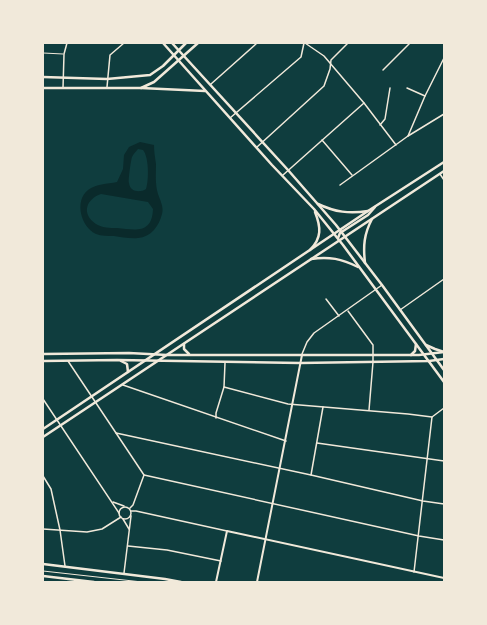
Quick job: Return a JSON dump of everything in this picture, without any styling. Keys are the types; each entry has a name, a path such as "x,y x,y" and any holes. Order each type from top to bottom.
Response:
{"main road":[{"path":"163,43 282,176 314,209 415,341 444,382"},
{"path":"172,43 288,170 341,231 444,370"},
{"path":"43,77 107,79 150,75 163,66 186,43"},
{"path":"141,88 154,82 198,43"},
{"path":"43,88 107,87 205,91"},
{"path":"339,240 338,236 341,231 368,211 444,162"},
{"path":"43,437 444,171"},
{"path":"316,203 337,211 353,213 368,211"},
{"path":"43,429 334,234 368,215 375,207"},
{"path":"310,250 317,242 319,236 319,226 314,209"},
{"path":"366,264 364,240 367,228 372,219"},
{"path":"311,259 329,257 336,258 349,262 360,269"},
{"path":"411,355 415,351 415,341"},
{"path":"185,343 184,350 191,355"},
{"path":"425,344 444,352"},
{"path":"43,354 129,353 154,355 424,355 444,352"},
{"path":"43,361 159,360 429,362 444,359"},
{"path":"117,360 126,363 128,372"},
{"path":"43,564 165,578 181,582"},
{"path":"43,576 61,580 94,582"}],"street":[{"path":"63,88 64,54 67,43"},
{"path":"107,87 110,55 124,43"},
{"path":"210,85 257,43"},
{"path":"230,118 301,57 305,43 319,52 330,64 396,145"},
{"path":"257,147 324,86 331,60 348,43"},
{"path":"383,70 410,43"},
{"path":"408,136 425,96 444,58"},
{"path":"380,125 385,119 390,88"},
{"path":"407,88 425,96"},
{"path":"282,176 364,104"},
{"path":"340,185 408,136 444,114"},
{"path":"322,140 352,176"},
{"path":"440,174 444,180"},
{"path":"400,310 444,279"},
{"path":"257,582 286,441 300,362 305,346 310,337 382,285"},
{"path":"326,299 339,316"},
{"path":"348,310 372,342 373,362 369,410"},
{"path":"68,360 144,475 419,536 444,540"},
{"path":"216,418 216,413 224,387 225,361"},
{"path":"122,385 286,441"},
{"path":"224,387 293,404 323,407 369,410 432,417 444,408"},
{"path":"43,399 130,530"},
{"path":"310,475 323,407"},
{"path":"414,572 432,417"},
{"path":"116,433 423,501 444,504"},
{"path":"317,443 444,461"},
{"path":"124,573 130,530 131,510 144,475"},
{"path":"43,476 51,489 60,530 65,566"},
{"path":"112,502 131,510 444,578"},
{"path":"119,513 121,509 126,507"},
{"path":"43,529 87,532 102,529 122,518 128,519 131,516"},
{"path":"216,582 227,531"},
{"path":"128,546 167,550 221,561"}],"lane":[{"path":"43,53 64,54"},
{"path":"43,571 142,582"}],"water":[{"path":"140,142 154,145 156,186 162,204 161,218 157,227 147,236 143,237 129,238 102,236 96,234 86,226 83,220 80,207 81,201 88,190 94,186 117,182 123,169 124,155 129,147","holes":["138,149 143,150 145,153 148,175 146,189 136,191 131,188 129,181 132,157","101,194 148,202 153,209 150,223 142,229 106,228 96,224 88,216 87,207 92,199"]}]}
